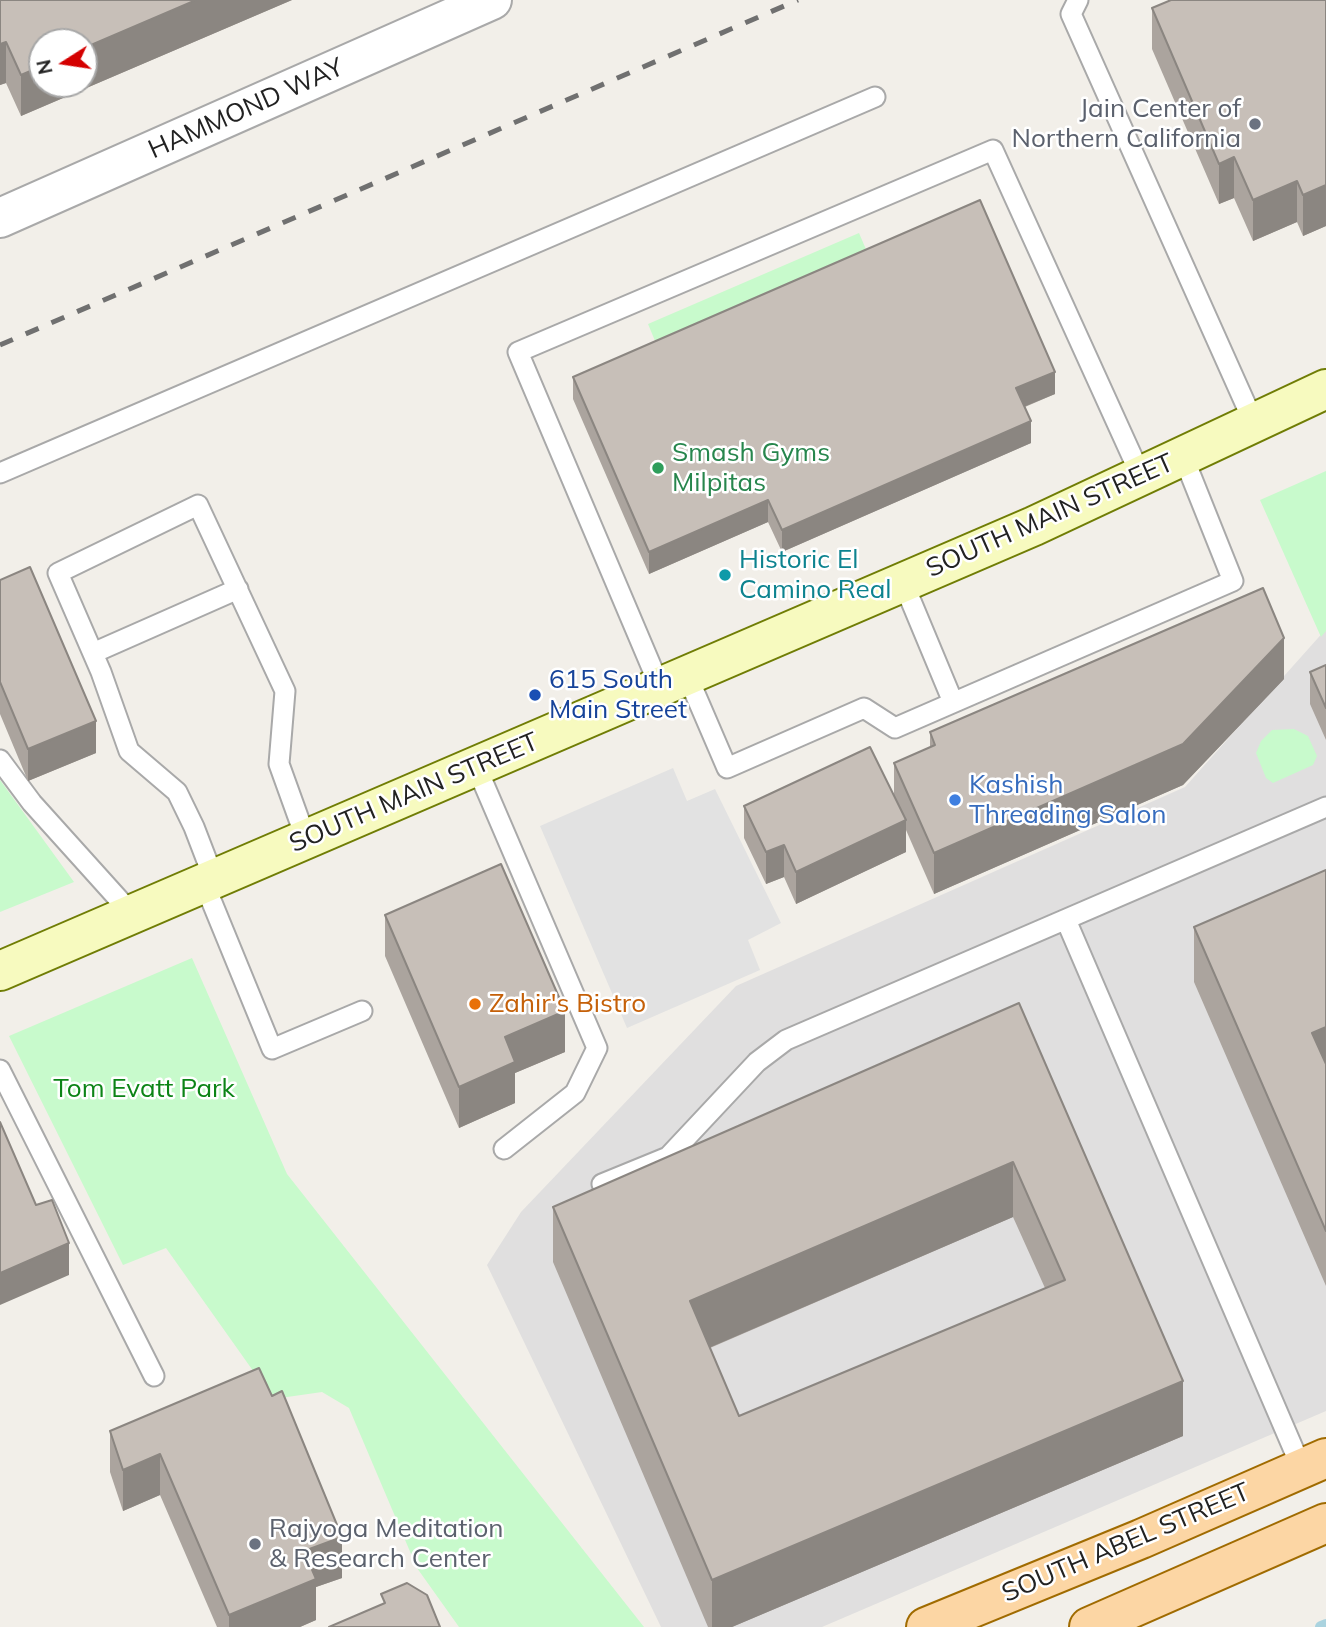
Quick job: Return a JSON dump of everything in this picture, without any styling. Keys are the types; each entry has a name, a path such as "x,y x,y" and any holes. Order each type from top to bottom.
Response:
{"main road":[{"name":"SOUTH MAIN STREET","path":"0,971 1034,526 1326,389"},
{"name":"SOUTH ABEL STREET","path":"926,1627 1141,1539 1314,1463"},
{"path":"1089,1627 1326,1523"}],"street":[{"name":"HAMMOND WAY","path":"0,218 471,5"}],"lane":[{"path":"1078,0 1070,14 1254,423"},
{"path":"0,473 875,97"},
{"path":"1141,476 993,150 518,352 673,681 727,768 864,709 895,728 1233,581 1183,456"},
{"path":"306,839 279,764 285,691 198,505 58,573 93,653 130,751 177,792 194,827 209,881 272,1049 362,1011"},
{"path":"903,582 953,702"},
{"path":"93,653 237,589"},
{"path":"0,760 32,803 132,914"},
{"path":"476,766 597,1048 575,1093 504,1149"},
{"path":"602,1184 668,1157 757,1062 786,1040 1326,807"},
{"path":"1066,920 1314,1463"},
{"path":"0,1070 154,1376"}],"shaded area":[{"path":"1326,629 1326,1411 822,1627 661,1627 487,1265 521,1212 736,986 1185,787"},
{"path":"673,768 687,801 715,789 781,923 748,940 760,970 627,1028 540,826"}],"green space":[{"path":"859,233 874,268 663,360 648,324"},
{"path":"1326,471 1326,631 1321,637 1260,500"},
{"path":"1294,729 1308,736 1317,756 1313,765 1273,783 1266,778 1256,753 1261,741 1272,730"},
{"path":"0,780 74,882 0,912"},
{"name":"Tom Evatt Park","path":"192,958 287,1174 644,1627 459,1627 417,1568 349,1408 322,1392 273,1399 166,1248 123,1265 9,1036"}],"building":[{"path":"0,0 196,0 98,42 98,28 28,28 28,72 21,75 6,42 0,44"},
{"name":"Jain Center of Northern California","path":"1171,0 1326,0 1326,185 1303,195 1297,181 1253,200 1234,157 1219,164 1152,8"},
{"path":"980,200 1055,372 1016,388 1031,421 782,530 768,500 649,552 573,377"},
{"path":"30,567 96,721 28,749 0,682 0,580"},
{"path":"1263,588 1284,638 1183,744 934,853 894,763 935,745 930,732"},
{"path":"1326,665 1326,708 1310,672"},
{"path":"870,747 906,820 796,872 784,845 766,852 744,806"},
{"name":"Zahir's Bistro","path":"501,864 565,1011 505,1037 515,1062 459,1087 385,915"},
{"path":"1326,870 1326,1027 1312,1033 1326,1064 1326,1231 1194,927"},
{"path":"1019,1003 1183,1381 712,1580 553,1207","holes":["1013,1162 1065,1280 739,1416 690,1301"]},
{"path":"0,1122 36,1205 52,1200 69,1243 0,1273"},
{"name":"Rajyoga Meditation & Research Center","path":"259,1368 272,1396 282,1391 342,1537 304,1551 316,1579 229,1615 160,1454 123,1470 110,1431"},
{"path":"407,1583 427,1595 440,1627 329,1627 385,1603 381,1594"}],"waterway":[{"path":"1321,1627 1326,1625"}],"railway":[{"path":"0,345 798,0"}],"place":[{"name":"Jain Center of Northern California","path":"1255,124"},
{"name":"Smash Gyms Milpitas","path":"658,468"},
{"name":"Historic El Camino Real","path":"725,575"},
{"name":"615 South Main Street","path":"535,695"},
{"name":"Kashish Threading Salon","path":"955,800"},
{"name":"Zahir's Bistro","path":"475,1004"},
{"name":"Rajyoga Meditation & Research Center","path":"255,1544"}]}
